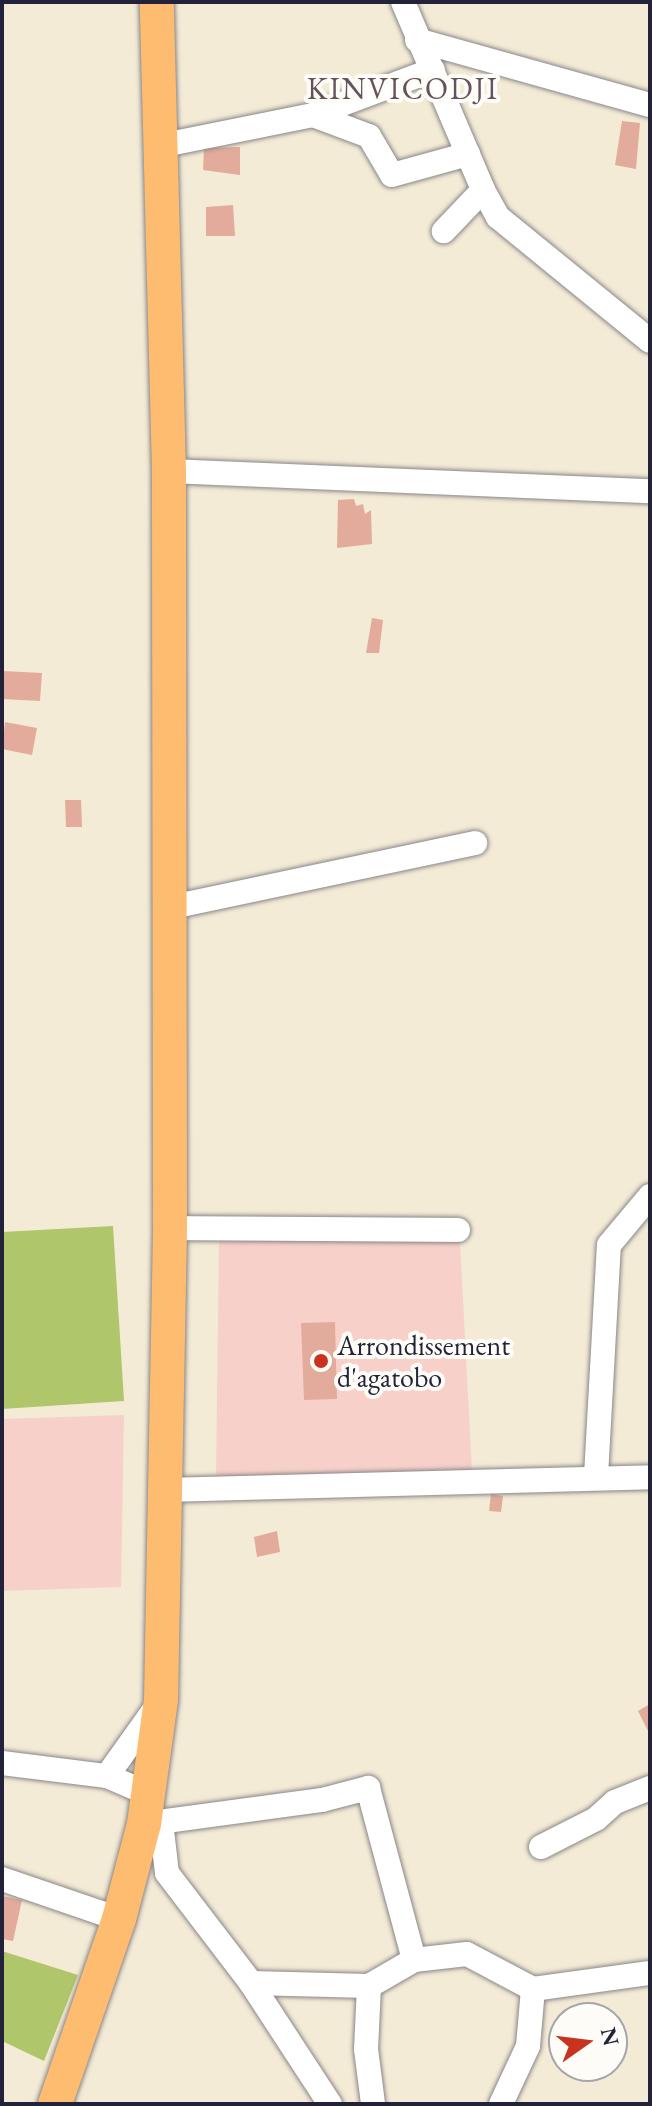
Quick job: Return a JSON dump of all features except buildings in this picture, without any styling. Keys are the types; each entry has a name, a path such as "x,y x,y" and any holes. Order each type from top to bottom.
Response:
{"highway":[{"path":"55,2104 119,1919 151,1813 161,1700 170,1228 167,908 169,471 164,145 157,2"}],"street":[{"path":"403,2 483,190 498,217 650,341"},
{"path":"392,88 417,40"},
{"path":"417,40 650,105"},
{"path":"164,145 313,115 392,88 433,70"},
{"path":"313,115 369,136 392,175 468,154"},
{"path":"444,231 483,190"},
{"path":"169,471 650,491"},
{"path":"167,908 475,843"},
{"path":"596,1476 609,1245 650,1196"},
{"path":"170,1228 458,1230"},
{"path":"167,1490 596,1476 650,1477"},
{"path":"107,1776 161,1700"},
{"path":"2,1763 107,1776 151,1813 167,1873 251,1983 330,2104"},
{"path":"151,1813 322,1800 368,1788 414,1960"},
{"path":"541,1847 596,1819 615,1802 650,1788"},
{"path":"2,1879 119,1919"},
{"path":"251,1983 369,1986 414,1960 474,1955 533,1989 650,1973"},
{"path":"369,1986 366,2049 373,2104"},
{"path":"501,2104 528,2046 533,1989"}],"shaded area":[{"path":"219,1239 460,1242 472,1472 216,1477"},
{"path":"124,1415 121,1587 2,1591 2,1419"}],"green space":[{"path":"113,1226 124,1401 2,1409 2,1232"},
{"path":"2,1951 78,1975 44,2061 2,2041"}],"place":[{"name":"Arrondissement d'agatobo","path":"321,1361"}],"district":[{"name":"KINVICODJI","path":"403,89"}]}
